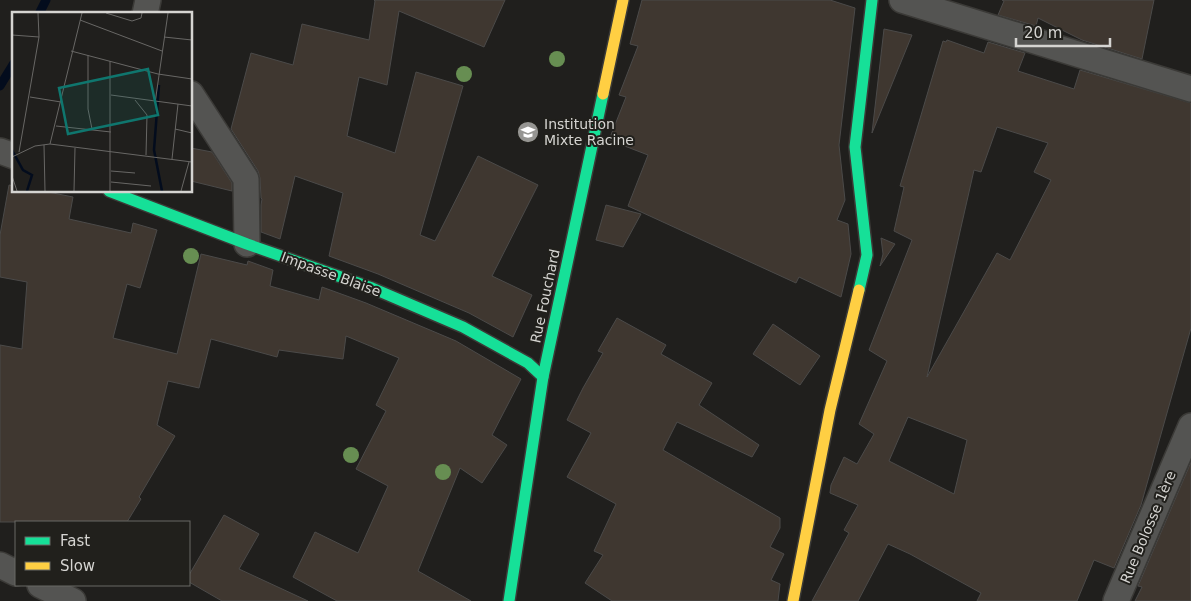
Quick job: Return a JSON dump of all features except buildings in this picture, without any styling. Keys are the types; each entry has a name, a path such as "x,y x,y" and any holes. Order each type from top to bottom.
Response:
{"street":[{"name":"Rue Fouchard","path":"510,601 543,377 623,0"},
{"path":"793,601 830,410 867,255 855,147 872,0"},
{"path":"902,0 1191,89"},
{"path":"192,96 246,179 247,244"},
{"name":"Impasse Blaise","path":"112,192 247,244 372,288 463,327 528,363 543,377"},
{"name":"Rue Bolosse 1ère","path":"1116,601 1191,426"},
{"path":"0,565 15,572"},
{"path":"42,586 73,601"}],"waterway":[{"path":"40,12 46,0"},
{"path":"0,86 12,66"}],"traffic: fast":[{"path":"859,290 867,255 855,147 872,0"},
{"path":"509,601 543,377 603,94"},
{"path":"112,192 247,244 372,288 463,327 528,363 543,377"}],"traffic: slow":[{"path":"603,94 623,0"},
{"path":"793,601 830,410 859,290"}],"place":[{"name":"Institution Mixte Racine","path":"528,132"}]}
